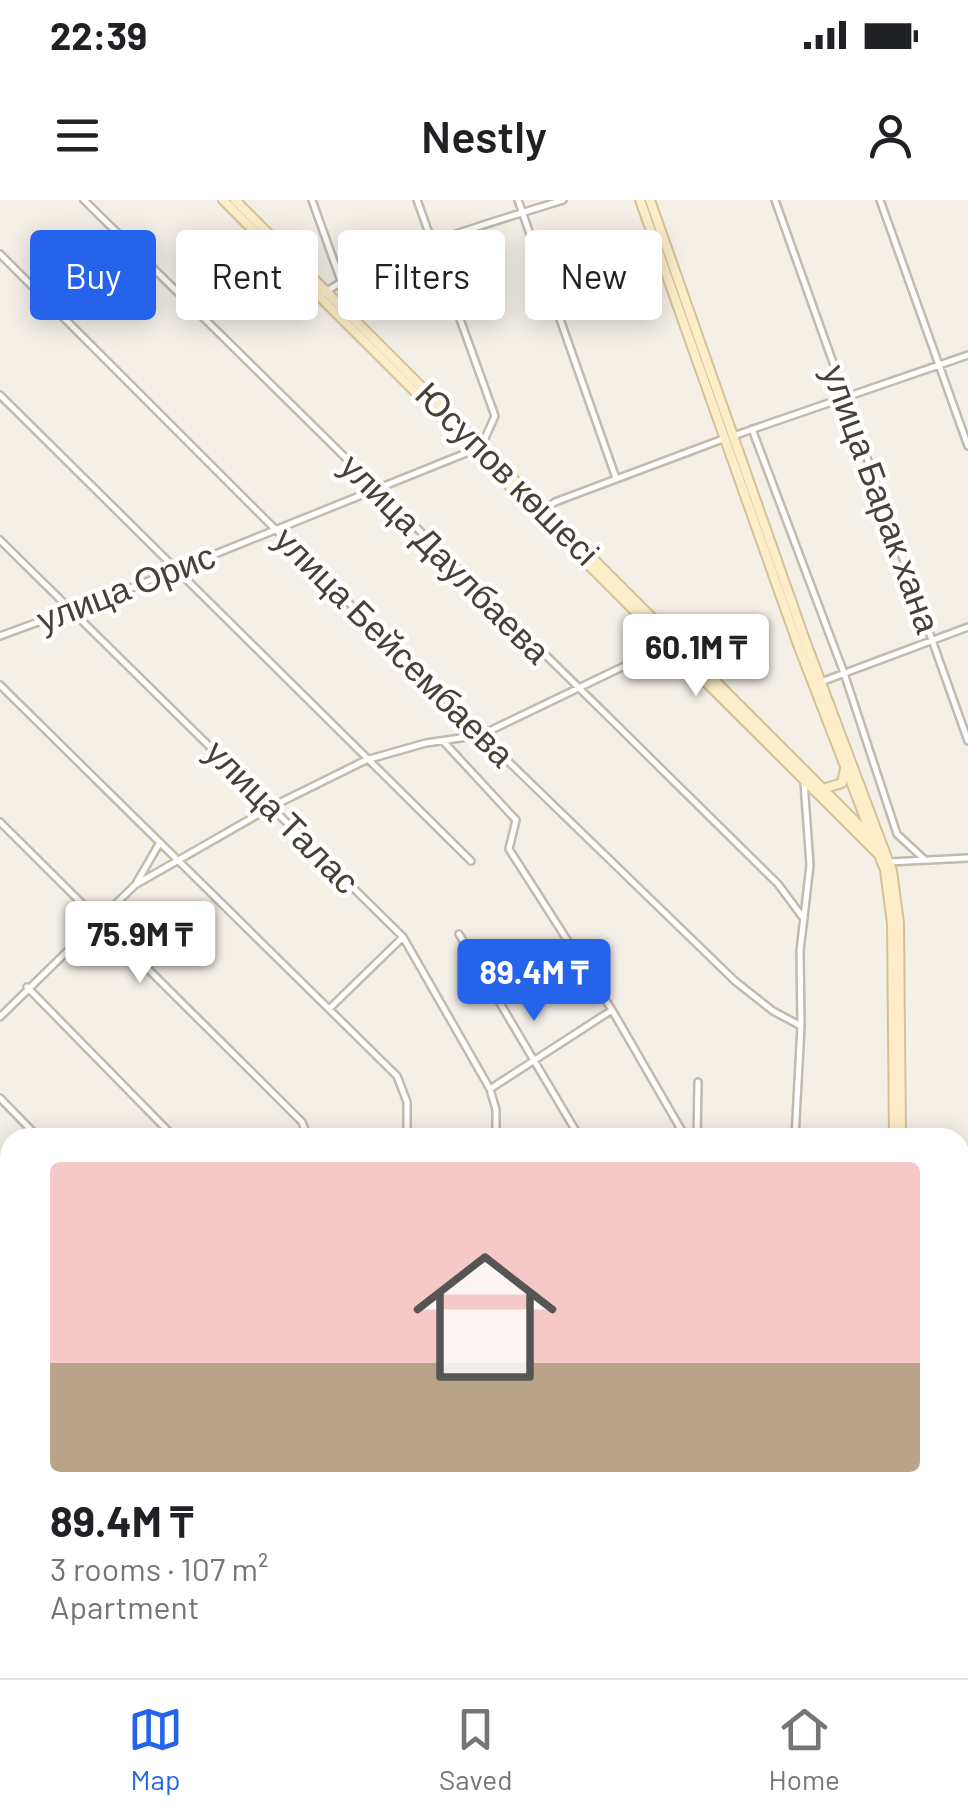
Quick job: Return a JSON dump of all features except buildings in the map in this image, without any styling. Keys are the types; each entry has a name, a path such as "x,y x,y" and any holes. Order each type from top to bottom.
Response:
{"street":[{"name":"улица Даулбаева","path":"84,200 778,884 804,919"},
{"name":"Юсупов көшесі","path":"223,200 323,294"},
{"name":"Юсупов көшесі","path":"235,200 323,294 885,859"},
{"path":"312,200 338,270"},
{"path":"417,200 428,230"},
{"path":"518,200 616,478"},
{"path":"473,230 563,200"},
{"path":"640,200 885,859 900,923 898,1128"},
{"path":"650,200 729,437"},
{"name":"улица Барак хана","path":"776,200 968,741"},
{"path":"880,200 968,446"},
{"name":"улица Бейсембаева","path":"0,254 481,735 735,982 773,1011 801,1026"},
{"path":"323,294 338,284"},
{"path":"460,320 495,416 478,450"},
{"path":"539,512 616,478 968,355"},
{"path":"0,395 471,861"},
{"path":"752,429 844,673 897,834 925,860"},
{"name":"улица Орис","path":"0,636 478,450"},
{"name":"улица Талас","path":"0,540 403,937 490,1088 496,1128"},
{"path":"818,683 968,627"},
{"name":"Юсупов көшесі","path":"670,644 823,789 859,825 885,859"},
{"path":"0,1017 135,885 274,806 366,760 443,740 481,735 670,644"},
{"path":"818,683 843,759 885,859"},
{"path":"0,685 397,1076 406,1102 407,1128"},
{"path":"443,740 516,820 509,849 612,1010 680,1128"},
{"path":"823,789 842,783 843,759"},
{"path":"796,1128 804,919 810,865 804,781"},
{"path":"0,822 304,1128"},
{"path":"135,885 159,844"},
{"path":"885,859 968,858"},
{"path":"459,934 574,1128"},
{"path":"329,1009 403,937"},
{"path":"27,988 165,1128"},
{"path":"490,1088 612,1010"},
{"path":"697,1128 698,1082"},
{"path":"0,1098 29,1128"}]}
